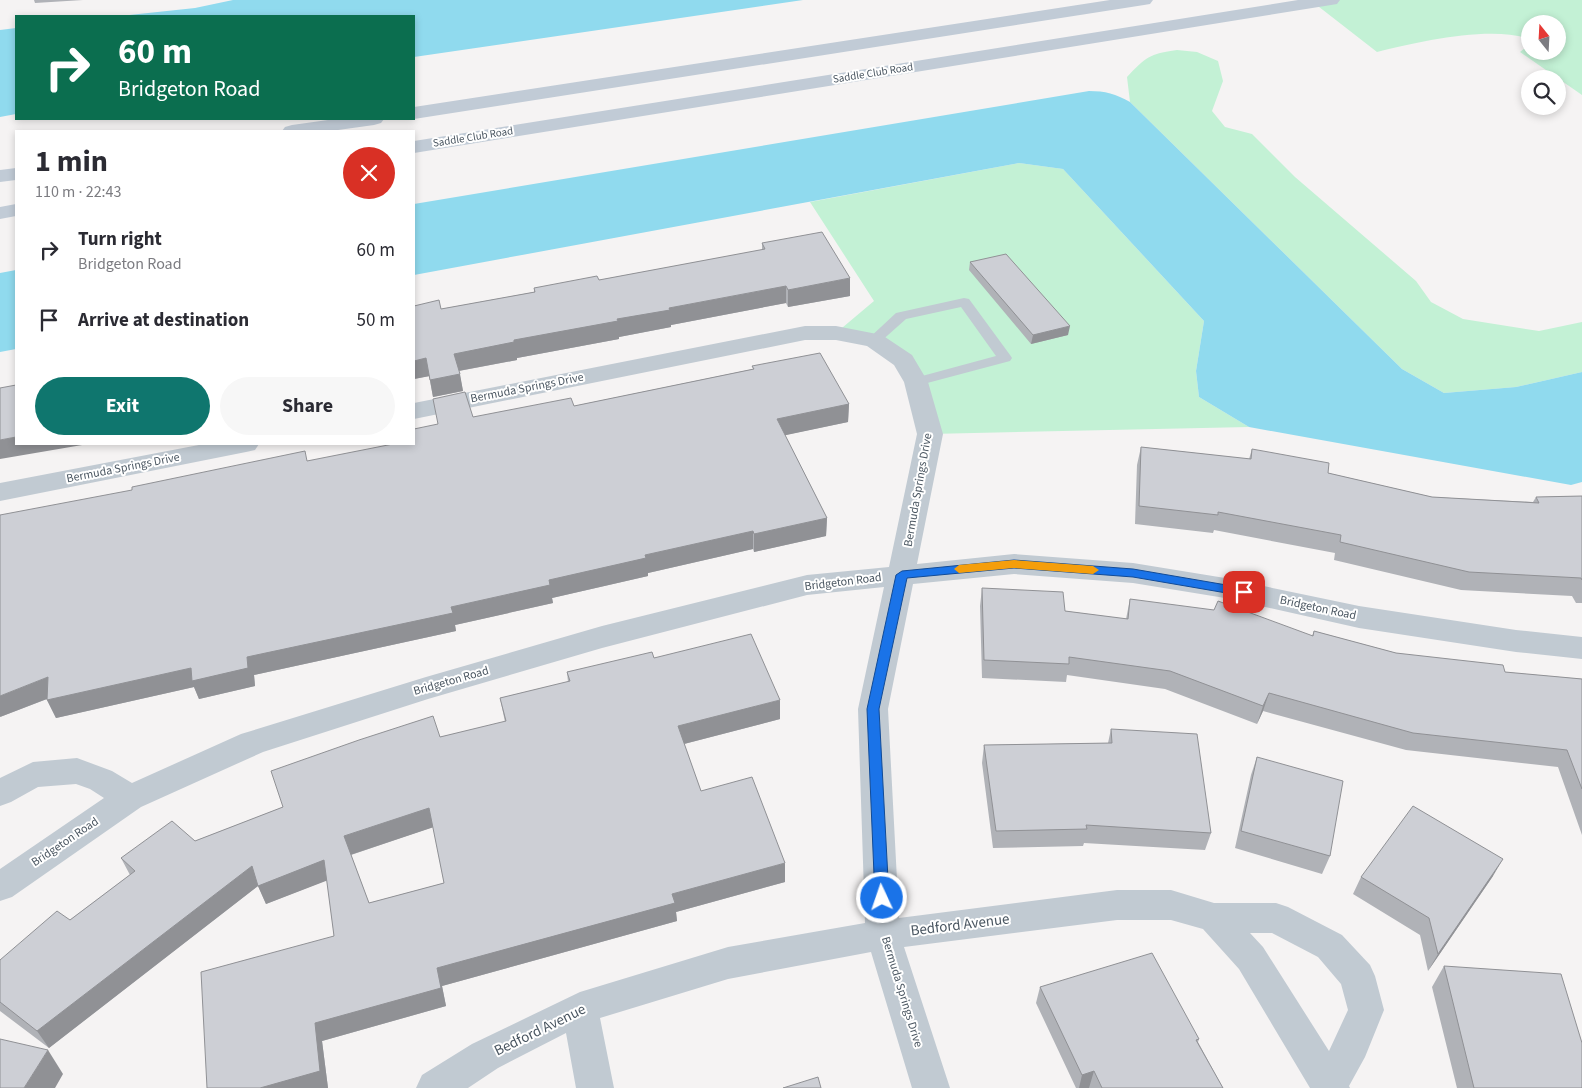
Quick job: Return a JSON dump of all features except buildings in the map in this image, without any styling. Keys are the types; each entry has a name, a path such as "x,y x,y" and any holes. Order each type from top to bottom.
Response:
{"street":[{"path":"415,112 1144,0"},
{"name":"Saddle Club Road","path":"415,147 1331,0"},
{"path":"299,130 367,120"},
{"path":"0,176 15,174"},
{"path":"0,213 15,210"},
{"name":"Bermuda Springs Drive","path":"415,411 805,334 836,333 874,340 903,360 916,382 930,434 873,709 883,935 932,1088"},
{"name":"Bermuda Springs Drive","path":"0,492 241,445"},
{"name":"Bridgeton Road","path":"0,887 130,798 252,743 445,682 602,637 807,585 1014,564 1133,573 1226,588 1359,617 1516,641 1582,648"},
{"path":"0,793 33,775 77,772 101,780 130,798"},
{"name":"Bedford Avenue","path":"435,1088 485,1056 580,1008 728,963 883,935 1117,905 1171,904 1214,918 1251,958 1330,1086"},
{"path":"1214,918 1276,918 1330,946 1358,976 1366,1010 1352,1045 1330,1086"},
{"path":"580,1008 595,1088"}],"lane":[{"path":"874,340 901,316 964,302 1005,358 916,382"}],"green space":[{"path":"1331,0 1582,0 1582,95 1566,84 1566,70 1546,70 1532,60 1566,60 1566,15 1521,15 1521,37 1492,34 1452,37 1377,52 1314,3"},
{"path":"1177,50 1197,52 1218,61 1223,81 1212,111 1225,127 1252,134 1295,177 1416,281 1431,302 1463,319 1539,331 1582,322 1582,372 1516,387 1444,393 1402,369 1130,102 1127,77 1139,65 1154,55"},
{"path":"1019,163 1063,169 1204,321 1196,371 1199,397 1249,427 930,434 903,360 836,333 874,301 810,202"}],"water":[{"path":"233,0 803,0 415,57 415,15 129,15 195,8"},
{"path":"15,28 15,114 0,117 0,30"},
{"path":"1089,91 1110,94 1130,102 1402,369 1444,393 1516,387 1582,372 1582,482 1571,485 1249,427 1199,397 1196,371 1204,321 1063,169 1019,163 415,275 415,204"},
{"path":"15,270 15,349 0,352 0,273"}],"slow traffic":[{"path":"959,569 1014,564 1093,570"}],"route":[{"path":"882,898 873,709 902,575 1014,564 1133,573 1244,592"}]}
